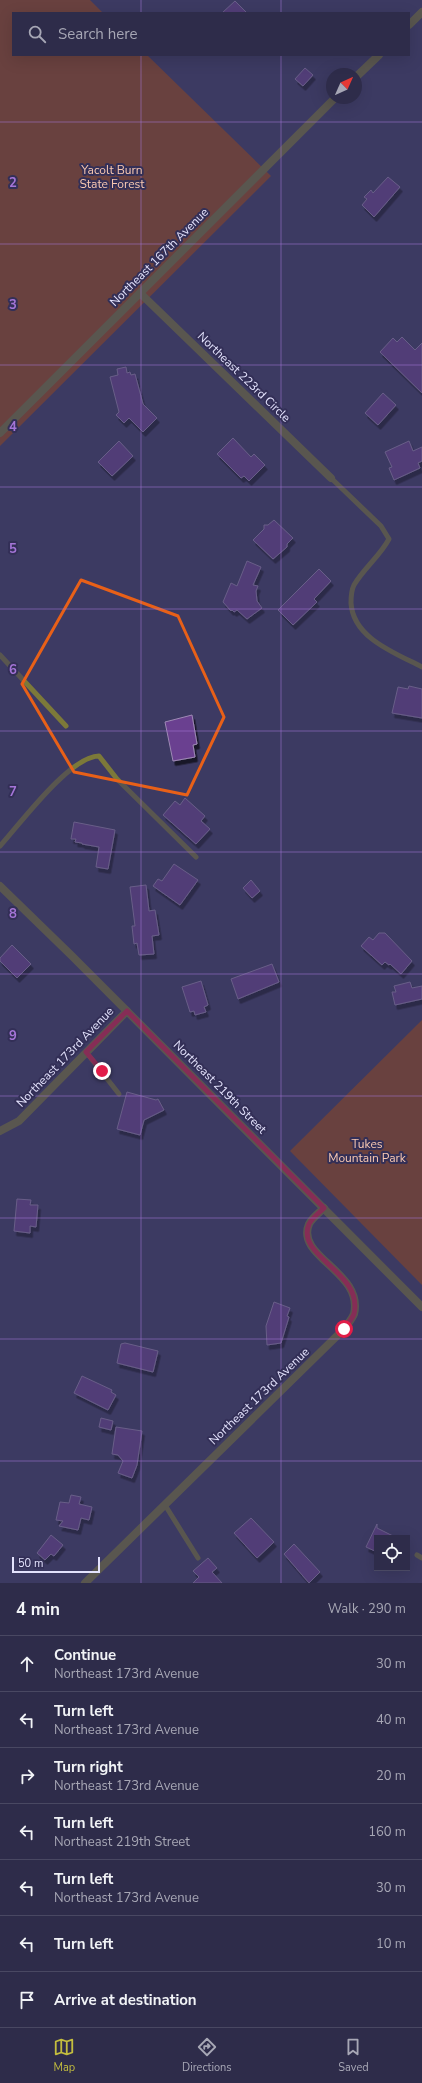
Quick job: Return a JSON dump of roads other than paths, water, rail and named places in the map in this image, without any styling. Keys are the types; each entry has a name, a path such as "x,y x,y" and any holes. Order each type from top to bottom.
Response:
{"street":[{"path":"410,24 422,12"},
{"path":"362,71 378,56"},
{"name":"Northeast 167th Avenue","path":"0,433 140,294 256,171 329,104"},
{"name":"Northeast 223rd Circle","path":"140,294 331,478"},
{"name":"Northeast 219th Street","path":"0,886 127,1011 422,1307"},
{"name":"Northeast 173rd Avenue","path":"0,1131 19,1121 127,1011"},
{"name":"Northeast 173rd Avenue","path":"85,1583 344,1329 354,1315 355,1301 352,1288 312,1247 307,1235 310,1223 324,1208"}],"lane":[{"path":"331,478 380,526 389,539 383,550 364,571 354,586 351,596 352,610 356,623 367,635 383,647 422,667"},
{"path":"0,655 2,661 66,726"},
{"path":"0,846 58,781 79,763 91,756 99,756 117,779 196,857"},
{"path":"86,1052 119,1094"},
{"path":"165,1505 198,1558"}],"park label":[{"name":"Yacolt Burn State Forest","path":"112,177"},
{"name":"Tukes Mountain Park","path":"367,1151"}]}
